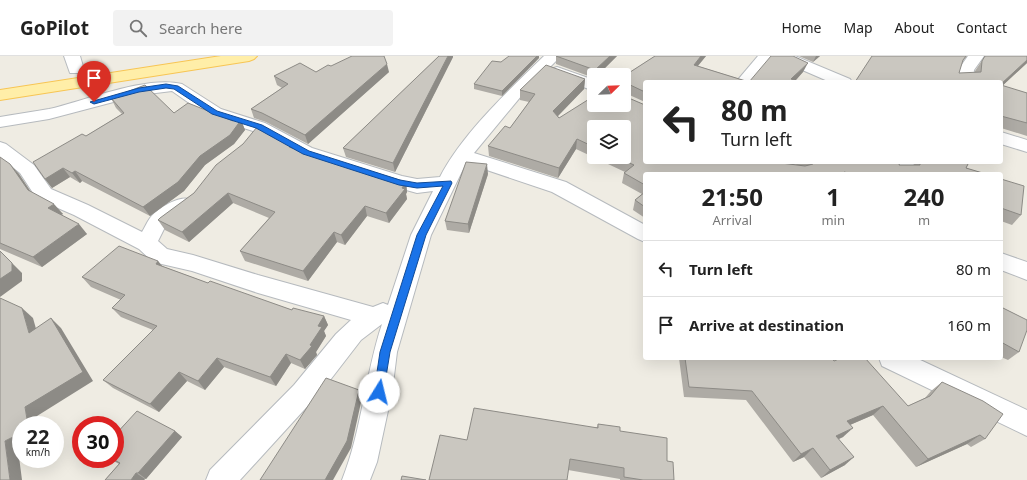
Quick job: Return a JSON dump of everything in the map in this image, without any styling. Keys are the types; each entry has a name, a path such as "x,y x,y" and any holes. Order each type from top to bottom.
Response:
{"main road":[{"path":"53,73 74,63 167,56"},
{"path":"0,94 249,56"}],"street":[{"path":"746,80 766,56"},
{"path":"782,56 839,80"},
{"path":"965,80 966,70 976,56"},
{"path":"356,480 362,462 379,392 385,352 422,235 462,156 516,92 548,62 587,83"},
{"path":"0,122 49,114 139,90 166,86 176,87 215,113 259,127 306,152 399,182 417,186 448,183"},
{"path":"246,143 259,127"},
{"path":"1003,139 1027,146"},
{"path":"0,148 27,169 44,194 81,210 146,243 162,256 193,263 258,284 372,316"},
{"path":"462,156 559,187 643,233"},
{"path":"146,243 158,222 192,197 196,192"},
{"path":"1003,262 1027,272"},
{"path":"220,480 256,446 324,370 344,340 372,316 400,308"},
{"path":"895,360 1027,423"}],"building":[{"path":"352,56 384,56 387,64 305,135 251,109 288,84 274,76 300,63 316,72 328,65 331,66"},
{"path":"439,56 448,56 393,163 343,148"},
{"path":"509,56 537,56 502,91 474,84 492,61 501,62"},
{"path":"556,56 610,56 597,68 589,68"},
{"path":"655,56 701,56 694,65 743,80 643,80 643,91 631,85 631,71"},
{"path":"771,56 793,56 808,63 791,79 795,80 751,80"},
{"path":"872,56 966,56 963,60 959,73 981,72 982,61 985,56 1027,56 1027,60 1003,82 1003,80 856,80"},
{"path":"546,65 585,79 553,111 559,118 587,100 587,112 631,112 631,99 643,104 643,164 789,164 805,166 813,164 968,164 966,168 979,172 643,172 643,184 624,173 634,165 631,164 631,120 587,120 587,144 577,139 559,168 488,146 505,126 510,128 535,94 520,90"},
{"path":"145,85 174,113 188,103 233,121 236,119 241,120 230,135 200,156 178,182 143,207 75,171 72,173 63,168 45,179 33,162 82,134 86,136 124,113 111,98"},
{"path":"1003,86 1027,93 1027,123 1003,117"},
{"path":"257,127 291,145 289,147 328,161 330,159 406,182 402,188 405,189 386,213 365,206 341,235 334,232 303,271 240,251 275,212 228,193 182,232 158,220 194,193 216,165 243,144"},
{"path":"0,157 10,164 28,190 54,204 48,208 79,224 33,257 0,243"},
{"path":"466,162 487,164 468,224 445,221"},
{"path":"1003,180 1024,186 1021,215 1003,209"},
{"path":"643,194 643,206 635,200"},
{"path":"119,246 158,261 156,264 208,283 210,281 292,310 293,308 324,316 318,326 322,327 310,345 312,346 300,360 286,354 270,377 217,358 198,381 179,372 150,404 103,380 157,326 112,308 125,295 82,277"},
{"path":"0,251 12,263 12,271 0,279"},
{"path":"0,298 22,308 29,333 51,318 83,372 25,407 26,416 12,416 12,438 5,441 10,480 0,480"},
{"path":"1003,308 1027,320 1027,330 1019,352 1003,343"},
{"path":"685,360 867,360 908,406 930,396 942,382 983,401 1003,414 985,439 980,435 928,459 883,406 847,421 853,428 836,436 854,457 830,470 813,448 801,454 752,391 689,387"},
{"path":"326,378 359,390 347,441 325,480 260,480"},
{"path":"474,408 598,428 598,424 620,427 620,431 667,438 667,461 673,462 674,480 643,480 624,477 624,468 570,459 567,480 429,480 440,435 467,440"},
{"path":"137,411 175,431 131,480 105,480 116,468 124,468 124,425"},
{"path":"402,476 426,480 401,480"}],"route":[{"path":"94,102 139,90 166,86 176,87 215,113 259,127 306,152 340,164 417,186 448,183 422,235 385,352 379,392"}]}
